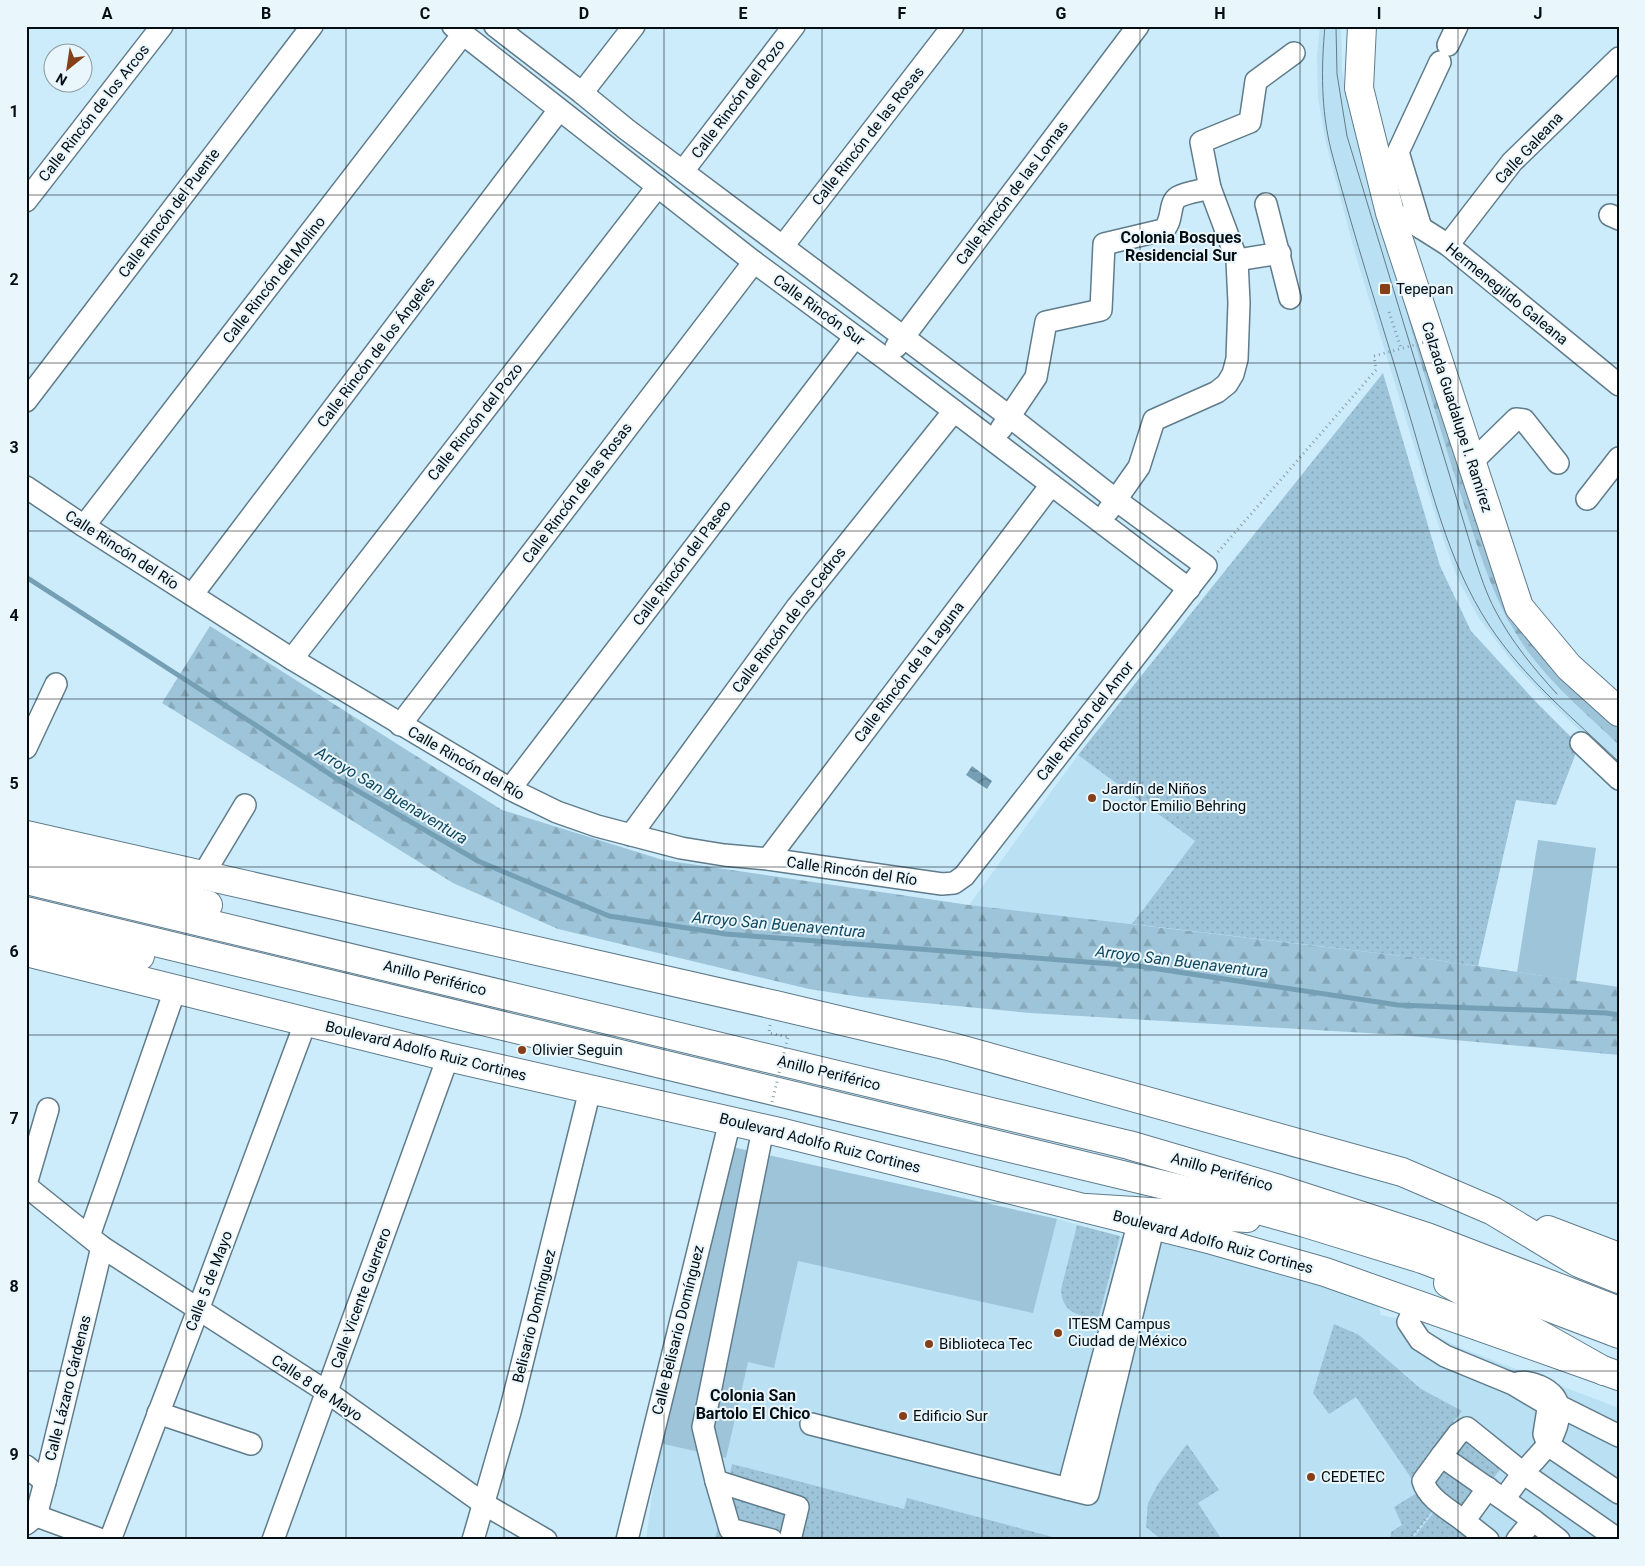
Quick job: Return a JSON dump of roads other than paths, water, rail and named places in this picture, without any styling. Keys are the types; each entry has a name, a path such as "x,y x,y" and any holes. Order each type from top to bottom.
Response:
{"main road":[{"name":"Calzada Guadalupe I. Ramírez","path":"1362,26 1359,88 1390,213 1519,607 1569,667 1619,712"},
{"path":"26,835 756,1000 952,1047 1402,1172 1493,1211 1589,1244 1619,1257"},
{"path":"26,854 229,912 264,924 323,951"},
{"name":"Anillo Periférico","path":"26,880 1129,1145 1279,1189 1419,1234 1619,1311"},
{"name":"Anillo Periférico","path":"26,911 1194,1192 1302,1222 1422,1259 1619,1334"},
{"path":"26,933 139,956 208,963 244,964"},
{"name":"Boulevard Adolfo Ruiz Cortines","path":"26,952 448,1057 730,1121 1212,1240 1325,1272 1614,1375"},
{"path":"1086,1208 1302,1222"},
{"path":"1493,1211 1579,1263 1619,1279"},
{"path":"1391,1249 1517,1323 1614,1375"}],"street":[{"name":"Calle Rincón de los Arcos","path":"26,200 162,26"},
{"name":"Calle Rincón del Puente","path":"26,401 312,26"},
{"name":"Calle Rincón Sur","path":"495,26 626,129 1206,566"},
{"path":"582,93 634,26"},
{"name":"Calle Rincón del Pozo","path":"683,171 794,26"},
{"name":"Calle Rincón de las Rosas","path":"783,246 953,26"},
{"name":"Calle Rincón de las Lomas","path":"887,360 1138,26"},
{"name":"Calle Rincón Sur","path":"458,30 754,262 887,360 1189,589"},
{"name":"Calle Rincón del Molino","path":"84,526 458,30"},
{"path":"1421,228 1398,152 1448,45"},
{"path":"510,71 526,51"},
{"path":"1100,521 1139,467 1154,420 1217,392 1227,384 1233,374 1237,359 1239,303 1237,260 1210,188 1201,142 1250,122 1256,82 1294,53"},
{"name":"Calle Galeana","path":"1448,245 1512,162 1619,58"},
{"name":"Calle Rincón de los Ángeles","path":"192,595 559,110"},
{"path":"610,150 626,129"},
{"name":"Calle Rincón del Pozo","path":"292,659 658,186"},
{"path":"993,440 1036,377 1046,322 1101,310 1104,244 1164,230 1169,226 1173,202 1177,198 1210,188"},
{"path":"705,224 723,202"},
{"path":"1266,204 1290,298"},
{"name":"Hermenegildo Galeana","path":"1390,213 1407,219 1448,245 1619,386"},
{"path":"1237,260 1280,253"},
{"name":"Calle Rincón de las Rosas","path":"400,725 754,262"},
{"path":"812,304 829,281"},
{"name":"Calle Rincón del Paseo","path":"510,789 855,337"},
{"name":"Calle Rincón de los Cedros","path":"631,835 797,607 954,411"},
{"path":"1471,463 1516,419 1524,420 1558,463"},
{"path":"1587,499 1619,458"},
{"name":"Calle Rincón de la Laguna","path":"768,859 1051,485"},
{"name":"Calle Rincón del Río","path":"26,487 292,659 510,789 557,812 596,826 681,848 724,855 768,859 942,884 954,882 964,876"},
{"name":"Calle Rincón del Amor","path":"964,876 1206,566"},
{"path":"26,748 56,684"},
{"path":"1581,743 1619,779"},
{"path":"203,875 245,805"},
{"name":"Calle Lázaro Cárdenas","path":"29,1517 45,1482 96,1242 175,990"},
{"name":"Calle 5 de Mayo","path":"110,1540 306,1021"},
{"name":"Calle Vicente Guerrero","path":"273,1540 448,1057"},
{"name":"Belisario Domínguez","path":"472,1540 510,1412 590,1090"},
{"path":"26,1185 48,1109"},
{"name":"Calle Belisario Domínguez","path":"627,1540 730,1121"},
{"path":"763,1129 703,1427 730,1528 772,1540"},
{"name":"Calle 8 de Mayo","path":"26,1185 96,1242 327,1392 484,1504 546,1540"},
{"path":"811,1424 1068,1489 1146,1223"},
{"path":"1416,1305 1408,1322 1420,1340 1444,1356 1513,1384 1545,1403 1548,1409 1544,1434 1548,1445 1619,1493"},
{"path":"1513,1384 1526,1381 1549,1390 1560,1406 1619,1436"},
{"path":"1464,1521 1524,1473 1548,1445 1553,1436 1560,1406"},
{"path":"158,1413 252,1444"},
{"path":"1488,1540 1428,1494 1424,1485 1424,1481 1442,1455 1458,1434 1467,1428 1524,1473 1619,1540"},
{"path":"1442,1455 1559,1540"},
{"path":"26,1466 45,1482"},
{"path":"716,1481 798,1507 790,1540"},
{"path":"29,1517 102,1540"},
{"path":"1517,1540 1533,1520"}],"water":[{"path":"972,766 992,781 987,789 966,775"}],"waterway":[{"name":"Arroyo San Buenaventura","path":"26,577 334,777 478,861 609,916 726,934 1138,966 1398,1005 1619,1015"}],"tram line":[{"path":"1325,26 1323,88 1325,119 1331,150 1432,493 1451,548 1474,600 1503,644 1550,697 1619,762"},
{"path":"1336,26 1337,74 1347,136 1474,556 1489,597 1508,633 1557,694"}],"place":[{"name":"Tepepan","path":"1385,289"},
{"name":"Jardín de Niños Doctor Emilio Behring","path":"1092,798"},
{"name":"Olivier Seguin","path":"522,1050"},
{"name":"ITESM Campus Ciudad de México","path":"1058,1333"},
{"name":"Biblioteca Tec","path":"929,1344"},
{"name":"Edificio Sur","path":"903,1416"},
{"name":"CEDETEC","path":"1311,1477"}],"district":[{"name":"Colonia Bosques Residencial Sur","path":"1181,246"},
{"name":"Colonia San Bartolo El Chico","path":"753,1404"}]}
